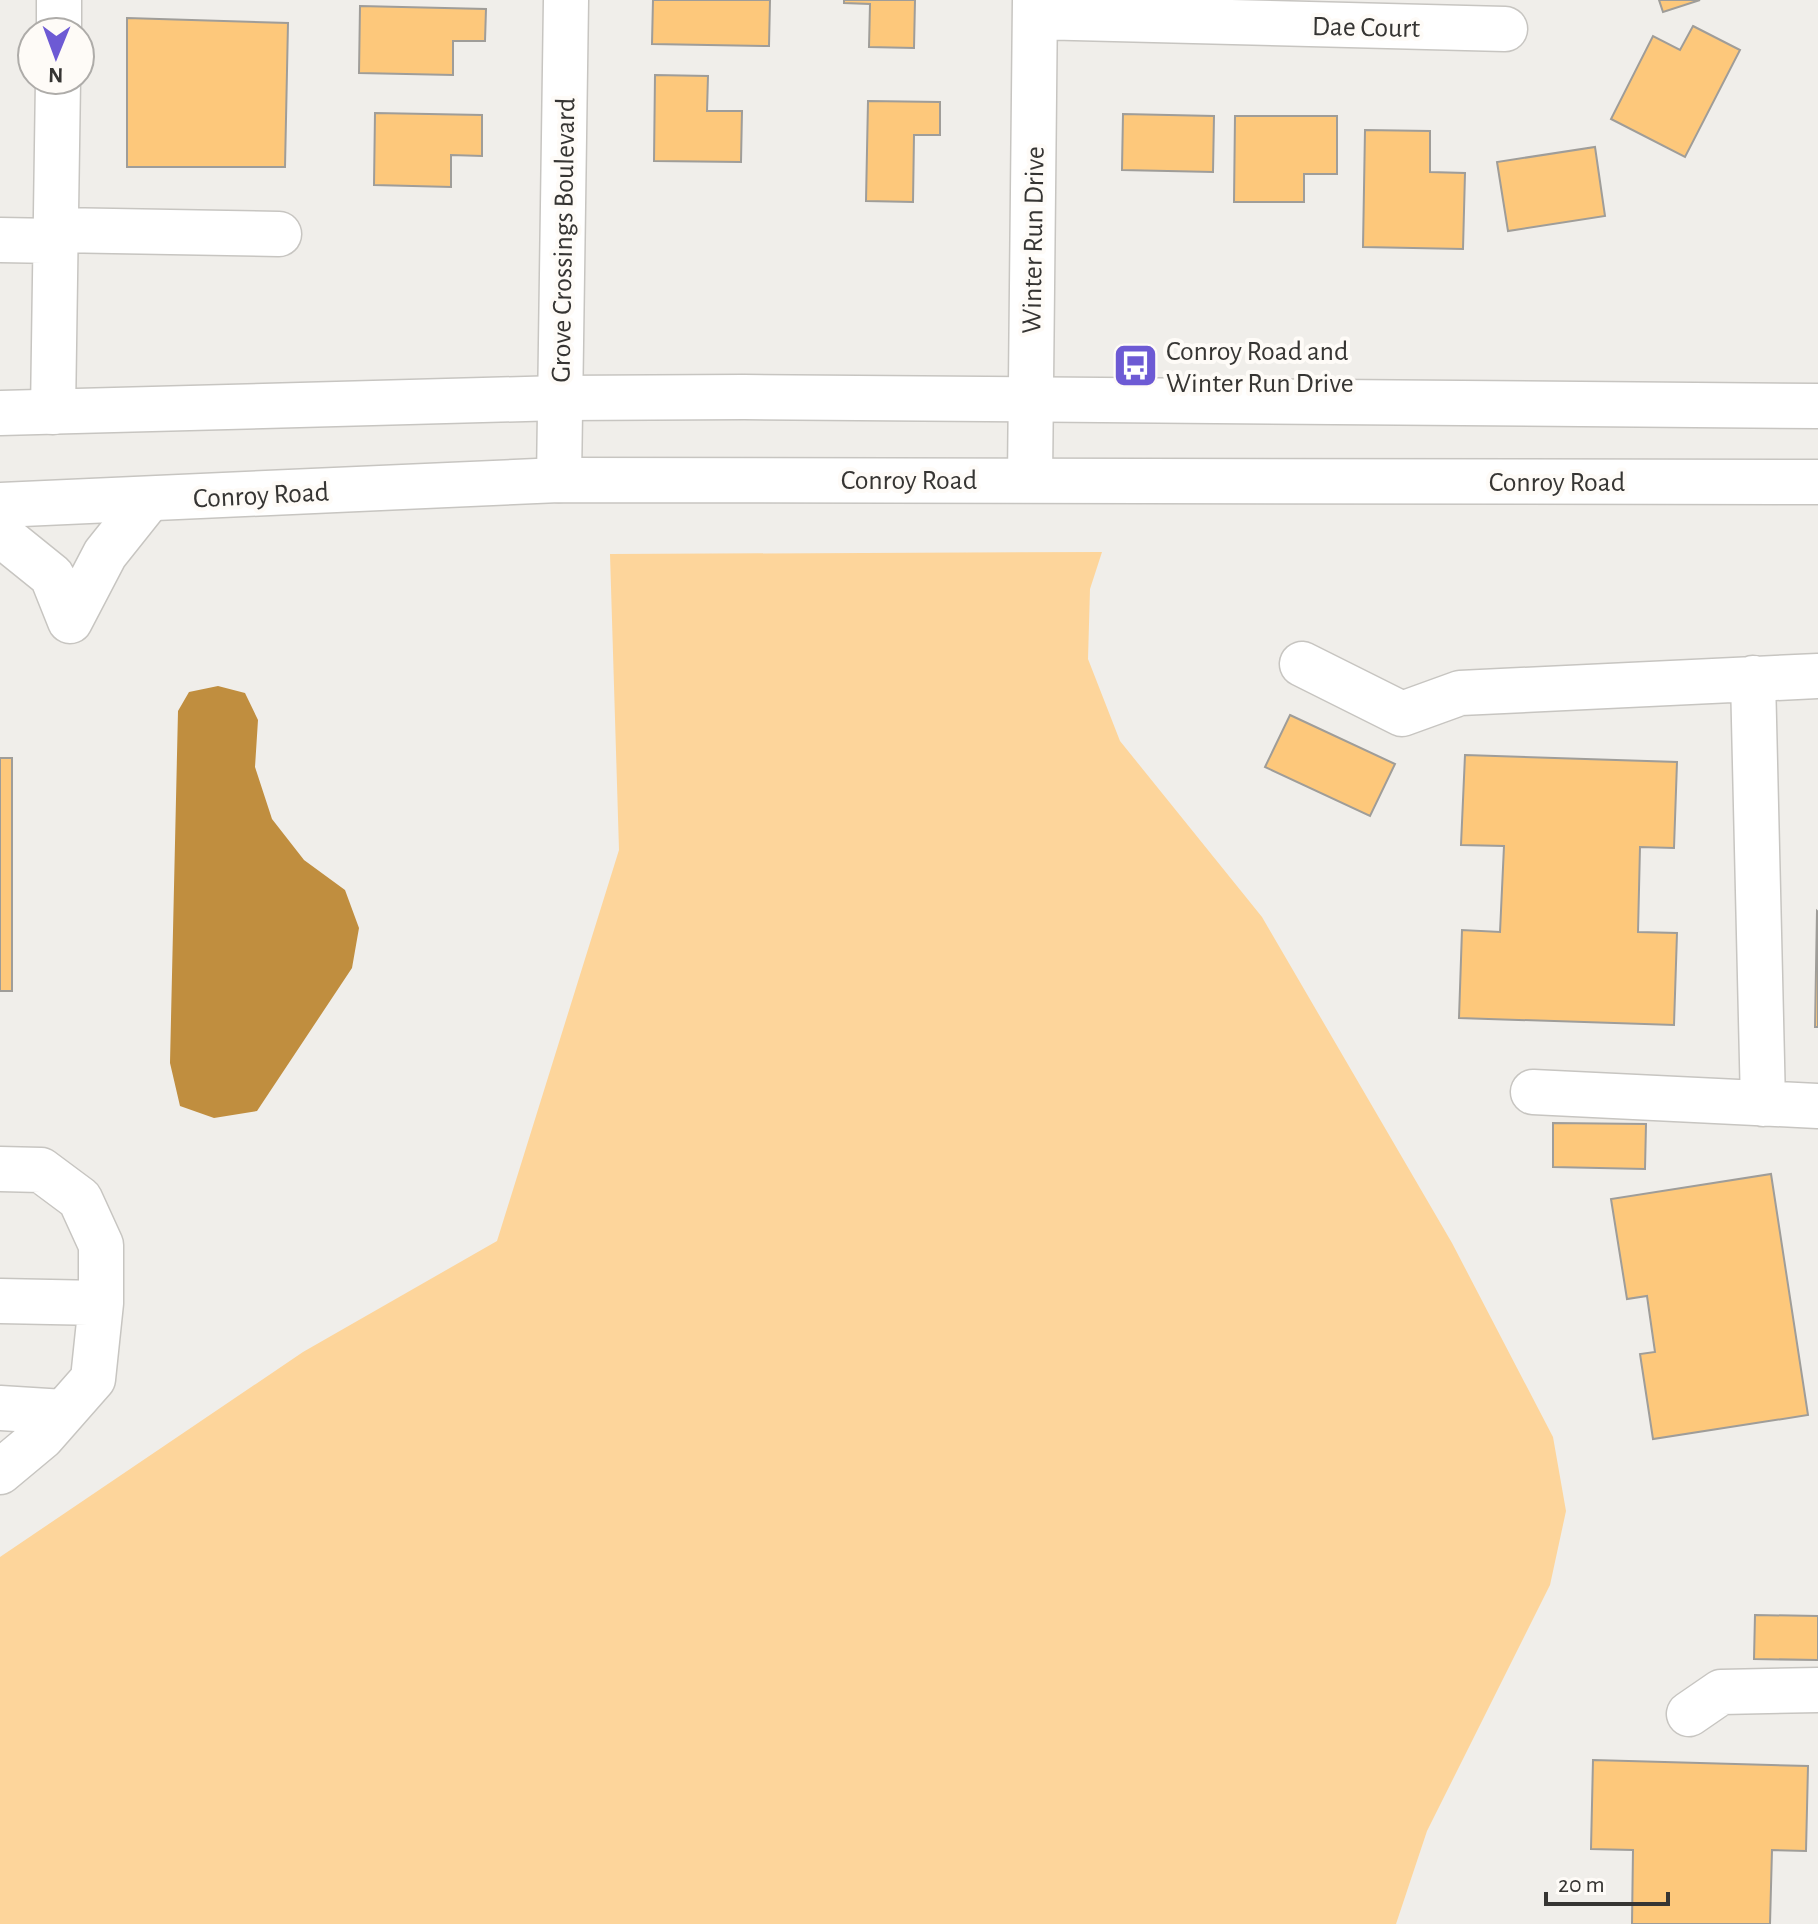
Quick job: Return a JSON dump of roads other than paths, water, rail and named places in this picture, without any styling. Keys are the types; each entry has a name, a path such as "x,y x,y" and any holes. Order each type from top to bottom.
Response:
{"main road":[{"name":"Grove Crossings Boulevard","path":"559,480 566,0"},
{"name":"Dae Court","path":"1035,9 1505,29"},
{"name":"Winter Run Drive","path":"1030,479 1035,9"},
{"path":"53,412 58,96"},
{"path":"0,240 56,235 279,234"},
{"path":"0,413 560,398 1818,406"},
{"name":"Conroy Road","path":"0,505 559,480 1818,482"},
{"path":"0,534 52,576 70,621 105,554 148,500"},
{"path":"1302,664 1402,714 1460,693 1818,676"},
{"path":"1753,678 1763,1104"},
{"path":"1533,1092 1818,1106"},
{"path":"0,1169 41,1170 80,1199 101,1245 101,1303 93,1379 42,1437 0,1472"},
{"path":"0,1186 64,1187"},
{"path":"0,1301 101,1303"},
{"path":"0,1408 64,1412"},
{"path":"1689,1714 1721,1692 1818,1690"}],"place":[{"name":"Conroy Road and Winter Run Drive","path":"1135,366"}]}
